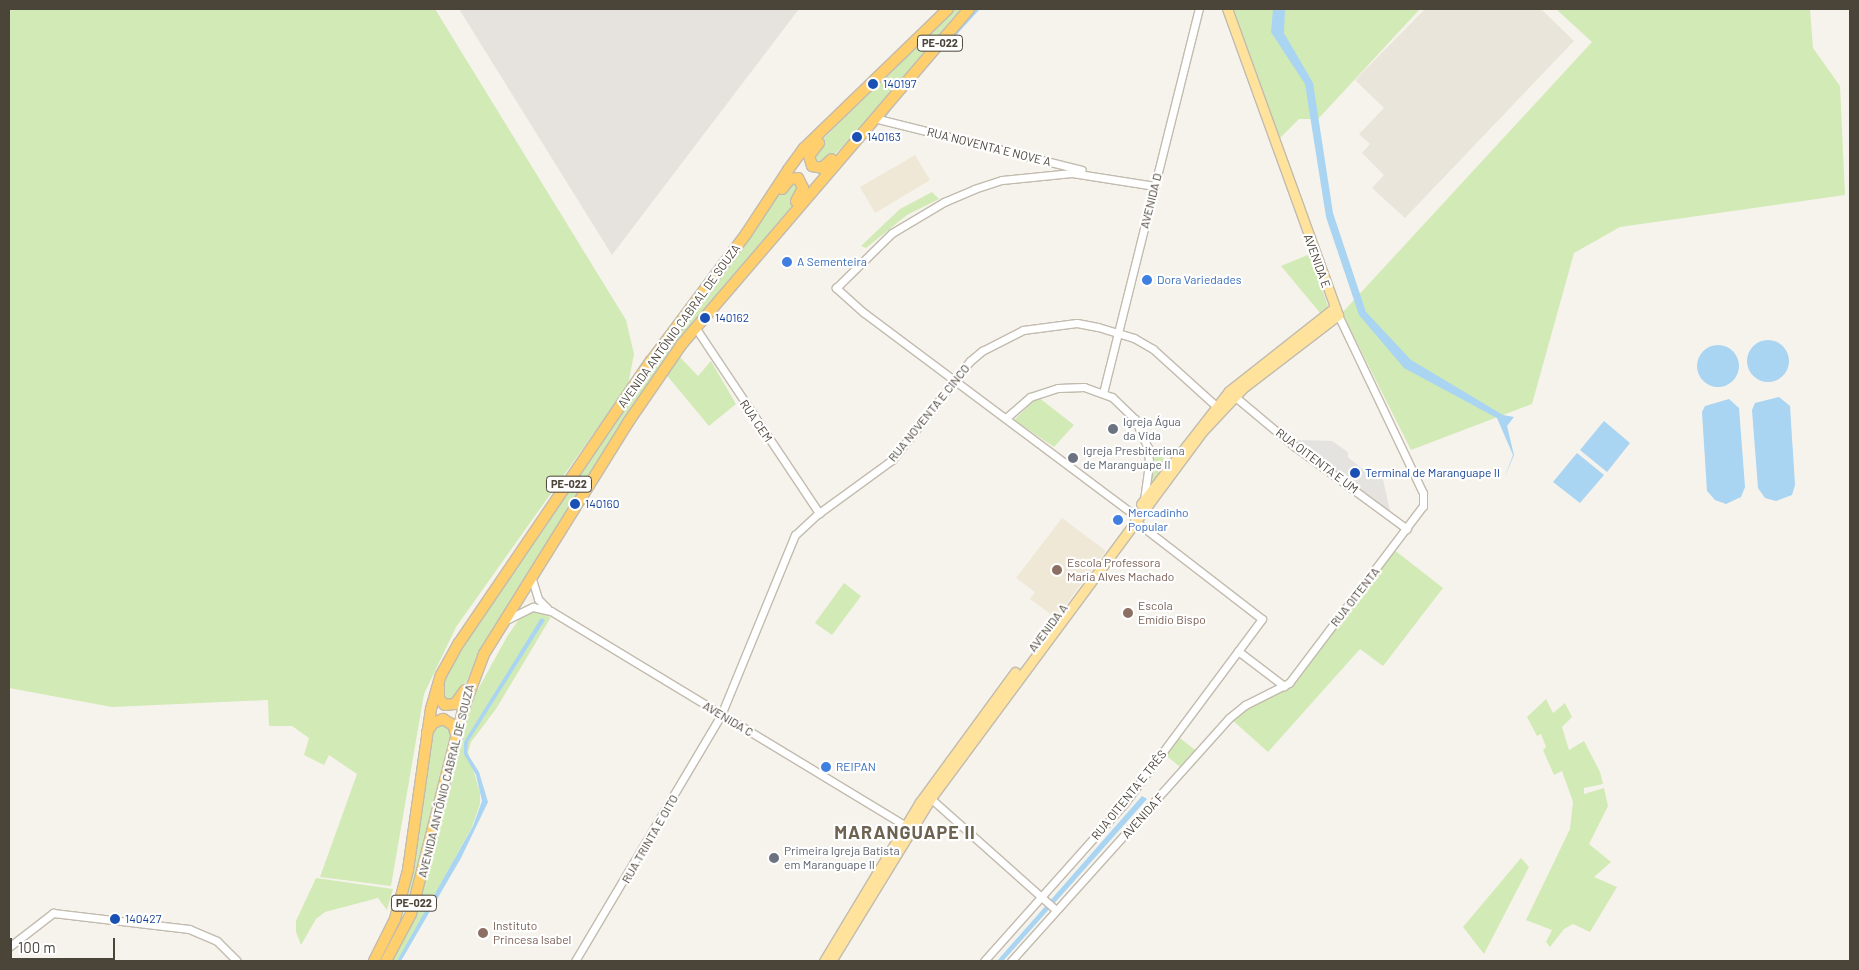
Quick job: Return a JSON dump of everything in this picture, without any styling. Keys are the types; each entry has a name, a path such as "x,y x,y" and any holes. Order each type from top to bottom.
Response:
{"highway":[{"name":"AVENIDA ANTÔNIO CABRAL DE SOUZA","path":"374,961 395,919 408,870 426,732 439,684 459,643 630,391 746,234 804,148 877,80 948,9"},
{"name":"AVENIDA ANTÔNIO CABRAL DE SOUZA","path":"386,961 411,914 473,678 505,621 629,421 695,327 969,9"},
{"path":"877,80 811,151 809,156 812,166 822,168 828,163 888,94 910,77"},
{"path":"746,234 763,218 787,181 793,178 801,181 803,188 799,196 758,246 746,267"},
{"path":"439,684 439,698 449,706 459,700 473,678"},
{"path":"426,732 433,723 443,719 452,725 457,738"}],"main road":[{"name":"AVENIDA E","path":"1227,9 1336,312"},
{"name":"AVENIDA A","path":"1134,517 1144,500 1215,405 1336,312"},
{"name":"AVENIDA A","path":"824,961 904,826 1134,517 1231,394"},
{"name":"AVENIDA A","path":"830,961 928,796"}],"street":[{"name":"AVENIDA D","path":"1103,393 1199,9"},
{"name":"RUA NOVENTA E NOVE A","path":"874,118 1104,176"},
{"path":"1134,517 836,288 892,232 916,217 966,192 1002,180 1046,173 1104,176 1155,186"},
{"name":"AVENIDA E","path":"1336,312 1423,493 1423,506"},
{"name":"RUA NOVENTA E CINCO","path":"721,716 795,535 819,513 892,460 955,380 982,351 1023,330 1077,323 1119,332 1152,350 1215,405"},
{"name":"RUA CEM","path":"695,327 819,513"},
{"path":"1006,418 1021,402 1040,392 1072,386 1103,393 1125,407 1145,439 1149,464 1144,500"},
{"name":"RUA OITENTA E UM","path":"1231,394 1294,446 1408,528"},
{"name":"RUA OITENTA","path":"1284,686 1408,528 1423,506"},
{"name":"RUA OITENTA E TRÊS","path":"984,961 1044,899 1124,804 1262,619 1134,517"},
{"path":"532,579 538,599 552,611"},
{"path":"505,621 533,607 552,611"},
{"name":"AVENIDA C","path":"552,611 721,716 904,826"},
{"path":"1238,652 1284,686"},
{"name":"AVENIDA F","path":"1011,961 1229,718 1245,705 1284,686"},
{"name":"RUA TRINTA E OITO","path":"575,961 721,716"},
{"path":"928,796 1056,910"},
{"path":"9,947 53,913 181,928 217,941 237,961"}],"shaded area":[{"path":"459,9 799,9 612,255"},
{"path":"1425,9 1541,9 1574,41 1405,218 1372,188 1384,175 1362,153 1370,144 1359,134 1384,108 1355,80"},
{"path":"915,155 930,180 875,213 860,187"},
{"path":"1299,440 1332,441 1348,452 1348,457 1362,469 1368,468 1383,479 1391,515 1294,445"},
{"name":"Escola Professora Maria Alves Machado","path":"1062,518 1106,551 1056,618 1030,599 1035,592 1016,578"}],"green space":[{"path":"9,9 435,9 626,320 634,354 628,385 456,627 424,694 391,886 320,877 357,774 329,755 324,765 304,755 309,738 292,726 269,726 268,700 112,707 9,688"},
{"path":"947,9 969,9 874,117 821,167 812,165 811,152"},
{"path":"1233,9 1420,9 1318,119 1299,119 1280,138"},
{"path":"1556,9 1810,9 1813,48 1840,86 1845,195 1620,227 1574,253 1532,404 1411,450 1342,313 1592,42"},
{"path":"790,177 805,185 790,209 676,353 698,376 711,361 736,404 709,426 664,372 487,650 474,664 460,696 454,702 441,700 442,676 651,361"},
{"path":"932,192 939,199 907,215 866,248 861,246 900,209"},
{"path":"1310,254 1329,309 1321,314 1281,266"},
{"path":"1038,397 1074,425 1054,447 1014,420"},
{"path":"1149,447 1170,463 1145,498"},
{"path":"1393,549 1443,588 1383,666 1360,649 1268,752 1230,718 1288,684"},
{"path":"844,583 861,596 832,635 815,623"},
{"path":"532,610 551,617 496,709 471,742 468,752 480,793 480,804 472,827 398,961 388,961 413,915 472,700 508,635 522,615"},
{"path":"1546,699 1553,713 1565,703 1572,717 1562,727 1569,750 1584,741 1600,772 1603,784 1584,788 1584,794 1604,788 1608,806 1589,844 1611,862 1594,877 1617,887 1590,932 1573,924 1564,929 1550,947 1546,942 1552,930 1526,920 1570,829 1573,802 1562,771 1554,775 1543,750 1546,747 1541,734 1537,736 1527,717"},
{"path":"439,721 453,730 453,751 409,897 400,915 426,737"},
{"path":"1176,735 1199,753 1184,770 1163,753"},
{"path":"1521,858 1529,867 1484,954 1463,927"},
{"path":"316,878 393,889 387,910 378,898 325,912 316,919 301,945 296,932 296,921"}],"water":[{"path":"976,9 980,9 904,92 885,118 881,116"},
{"path":"1273,9 1285,9 1284,33 1313,83 1333,213 1366,312 1411,360 1503,415 1514,417 1507,426 1514,455 1504,479 1513,455 1497,418 1404,368 1359,315 1326,217 1305,84 1271,32"},
{"path":"1764,340 1772,340 1783,346 1789,361 1783,376 1772,382 1764,382 1753,376 1747,365 1747,357 1753,346"},
{"path":"1714,345 1722,345 1733,351 1739,366 1733,381 1722,387 1714,387 1703,381 1697,370 1697,362 1703,351"},
{"path":"1779,397 1790,406 1795,485 1792,495 1776,501 1765,498 1758,488 1752,410 1755,403"},
{"path":"1729,399 1739,408 1745,487 1741,497 1726,504 1715,500 1707,491 1702,412 1705,406"},
{"path":"1604,421 1630,443 1607,472 1580,450"},
{"path":"1577,453 1604,475 1580,503 1553,482"},
{"path":"541,618 545,620 468,742 467,753 479,772 488,802 461,858 401,961 397,961 473,826 482,801 476,775 464,754 464,742"},
{"path":"1142,796 1147,799 1003,961 997,961"}],"place":[{"name":"140197","path":"873,84"},
{"name":"140163","path":"857,137"},
{"name":"A Sementeira","path":"787,262"},
{"name":"Dora Variedades","path":"1147,280"},
{"name":"140162","path":"705,318"},
{"name":"Igreja Água da Vida","path":"1113,429"},
{"name":"Igreja Presbiteriana de Maranguape II","path":"1073,458"},
{"name":"Terminal de Maranguape II","path":"1355,473"},
{"name":"140160","path":"575,504"},
{"name":"Mercadinho Popular","path":"1118,520"},
{"name":"Escola Professora Maria Alves Machado","path":"1057,570"},
{"name":"Escola Emídio Bispo","path":"1128,613"},
{"name":"REIPAN","path":"826,767"},
{"name":"Primeira Igreja Batista em Maranguape II","path":"774,858"},
{"name":"140427","path":"115,919"},
{"name":"Instituto Princesa Isabel","path":"483,933"}],"district":[{"name":"MARANGUAPE II","path":"905,832"}]}
